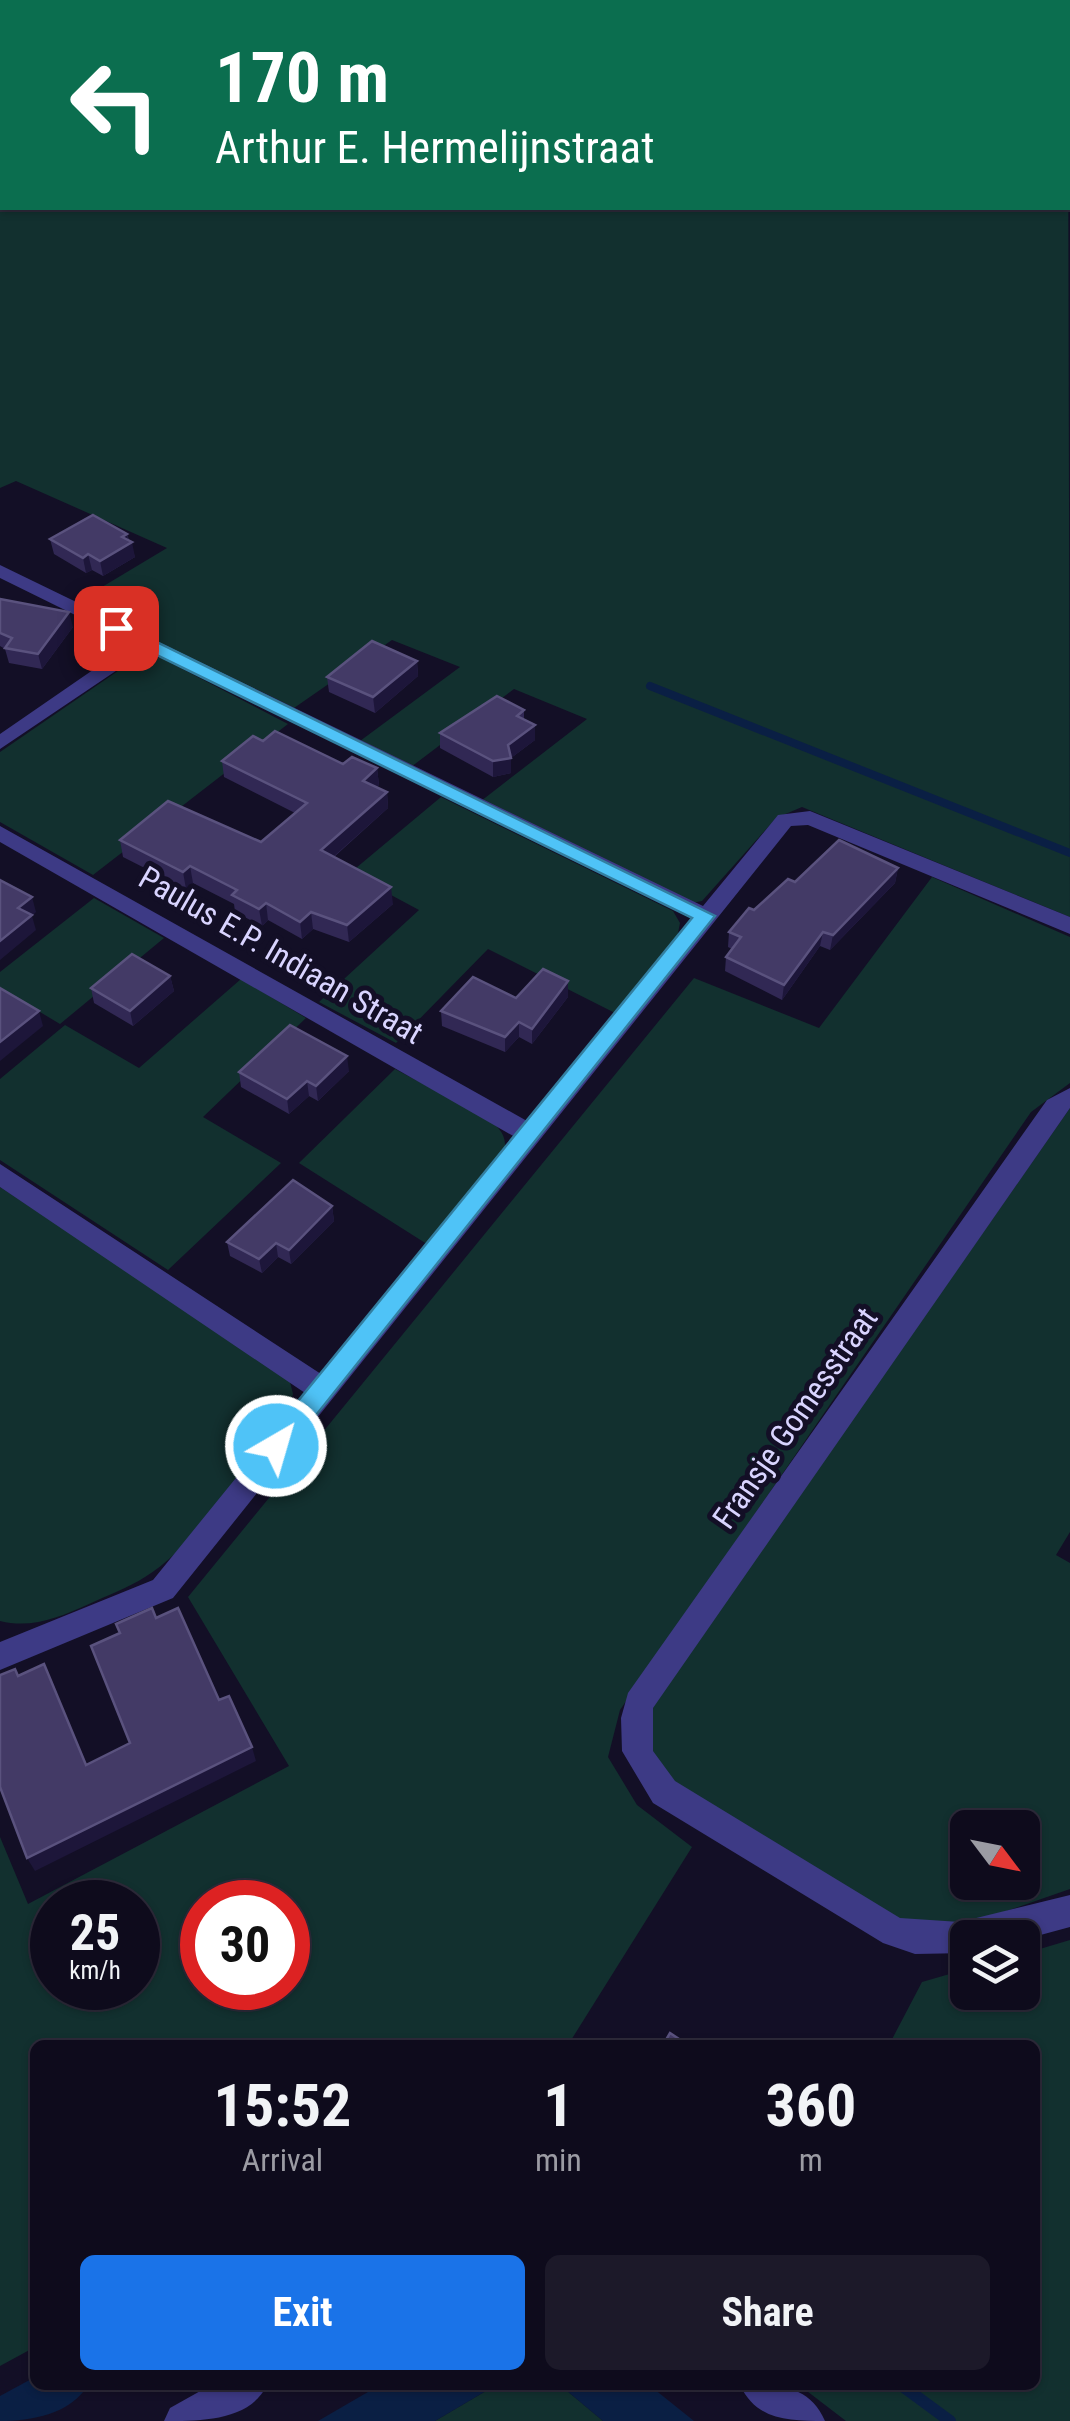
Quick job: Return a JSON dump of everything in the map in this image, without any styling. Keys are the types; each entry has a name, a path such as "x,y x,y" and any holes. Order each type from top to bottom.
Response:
{"street":[{"path":"0,571 705,916"},
{"path":"0,743 145,642"},
{"path":"3,1651 162,1589 786,820 810,818 1070,926"},
{"name":"Paulus E.P. Indiaan Straat","path":"0,832 531,1135"},
{"name":"Fransje Gomesstraat","path":"1070,1096 1055,1106 639,1704 633,1731 636,1758 664,1792 894,1932 920,1941 945,1941 1070,1911"},
{"path":"0,1174 321,1389"},
{"path":"183,2421 239,2390"},
{"path":"766,2390 806,2421"}],"green space":[{"path":"0,210 1068,210 1070,917 802,807 776,818 702,901 692,903 481,801 587,719 514,689 411,767 360,741 460,667 392,640 294,708 77,602 167,548 16,481 0,488"},
{"path":"161,658 288,724 93,875 0,822 0,752 131,662"},
{"path":"441,797 673,911 680,923 677,938 617,1014 488,949 396,1043 319,1002 419,910 350,873"},
{"path":"932,877 1070,937 1070,1083 1031,1112 620,1710 608,1757 637,1805 692,1847 571,2040 30,2040 30,2350 0,2366 0,1837 30,1903 30,2010 160,2010 160,1880 73,1880 289,1766 188,1597 694,978 819,1028"},
{"path":"94,898 164,938 60,1024 0,988 0,972"},
{"path":"241,979 306,1018 203,1117 281,1163 168,1270 0,1160 0,1079 65,1025 139,1068"},
{"path":"395,1069 489,1119 505,1141 503,1159 430,1246 299,1163"},
{"path":"1070,1108 1070,1532 1056,1555 1070,1563 1070,1889 1040,1899 1040,1810 950,1810 950,1900 1038,1900 980,1920 950,1920 950,1931 914,1943 658,1783 643,1754 654,1703"},
{"path":"0,1187 289,1378 293,1394 287,1412 222,1501 165,1562 132,1585 78,1609 23,1624 0,1621"},
{"path":"1070,1940 1070,2421 846,2421 806,2390 1040,2390 1040,2040 892,2040 922,1982 950,1974 950,2010 1040,2010 1040,1949"},
{"path":"488,2390 566,2390 603,2421 435,2421"}],"water":[{"path":"30,2380 30,2390 84,2390 61,2409 37,2417 0,2421 0,2396"},
{"path":"371,2390 488,2390 435,2421 318,2421"},
{"path":"566,2390 655,2390 694,2421 603,2421"}],"building":[{"path":"93,515 127,534 122,537 132,542 100,561 88,554 83,558 50,539"},
{"path":"0,599 69,612 38,654 5,648 12,638 0,633"},
{"path":"372,641 417,661 373,697 327,677"},
{"path":"497,696 524,710 517,716 535,725 508,745 511,758 493,761 440,733"},
{"path":"275,731 343,764 352,757 377,768 363,781 387,792 321,850 391,887 347,925 311,912 300,922 266,903 259,909 232,895 237,890 190,866 183,872 120,840 168,801 261,842 307,803 222,761 253,736 263,741"},
{"path":"839,840 898,868 833,935 823,932 784,985 726,957 741,937 729,932 749,908 754,910 788,879 795,882"},
{"path":"0,880 32,897 18,908 32,915 0,941"},
{"path":"132,954 170,976 130,1011 91,988"},
{"path":"543,969 568,981 532,1029 519,1022 505,1037 441,1011 473,977 516,998"},
{"path":"0,988 39,1011 0,1042"},
{"path":"290,1025 347,1056 316,1086 307,1081 287,1099 239,1072"},
{"path":"293,1180 332,1206 289,1250 276,1243 259,1259 227,1242"},
{"path":"152,1608 156,1618 178,1608 219,1700 229,1696 252,1747 27,1858 0,1787 0,1675 15,1669 18,1676 44,1664 86,1765 130,1743 91,1646 120,1633 116,1624"}],"waterway":[{"path":"650,686 1070,853"},
{"path":"908,2390 950,2421"}],"route":[{"path":"116,628 705,916 276,1446"}]}
